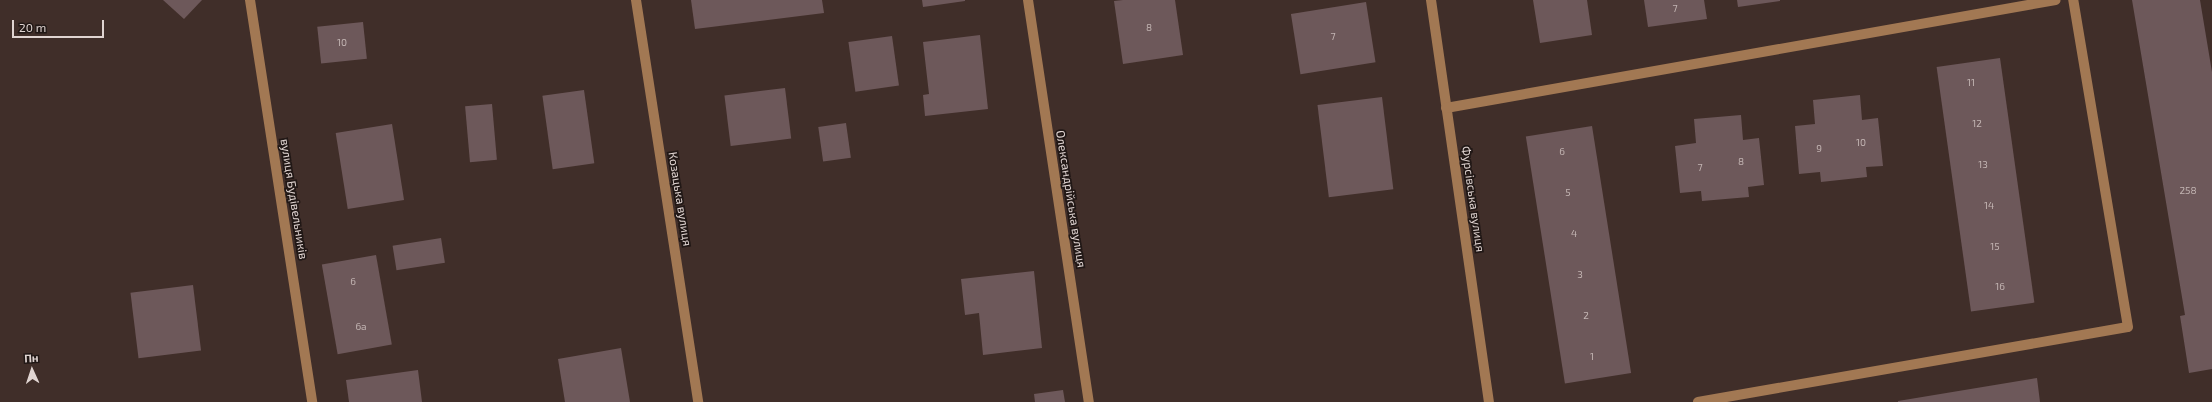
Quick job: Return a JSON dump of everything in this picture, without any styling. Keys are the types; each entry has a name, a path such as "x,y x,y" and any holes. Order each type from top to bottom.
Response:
{"street":[{"name":"вулиця Будівельників","path":"250,0 312,402"},
{"name":"Козацька вулиця","path":"636,0 698,402"},
{"name":"Олександрійська вулиця","path":"1028,0 1089,402"},
{"name":"Фурсівська вулиця","path":"1431,0 1489,402"},
{"path":"1446,108 2056,0"},
{"path":"1698,402 2128,327 2073,0"}],"building":[{"path":"163,0 202,0 184,19"},
{"path":"691,0 822,0 824,13 695,29"},
{"path":"922,0 965,0 965,1 923,7"},
{"path":"1175,0 1183,55 1123,64 1114,1"},
{"path":"1533,0 1587,0 1592,35 1540,43"},
{"path":"1644,0 1704,0 1707,19 1648,27"},
{"path":"1737,0 1780,0 1780,1 1738,7"},
{"path":"2132,0 2200,0 2212,72 2212,369 2189,373 2180,316 2185,315"},
{"path":"1366,2 1376,62 1300,74 1291,14"},
{"path":"363,22 367,59 321,64 317,27"},
{"path":"980,35 988,109 925,116 923,95 929,94 923,42"},
{"path":"892,36 899,86 855,92 848,42"},
{"path":"2000,58 2034,303 1971,312 1937,67"},
{"path":"785,88 791,139 731,146 724,95"},
{"path":"584,90 594,163 553,169 542,96"},
{"path":"1860,95 1862,120 1878,118 1883,166 1866,167 1867,177 1821,182 1820,172 1799,174 1795,126 1815,124 1813,100"},
{"path":"1382,97 1393,189 1329,197 1317,105"},
{"path":"492,104 497,160 470,162 465,106"},
{"path":"1741,115 1743,140 1759,138 1764,185 1748,187 1749,197 1702,201 1701,191 1680,193 1675,146 1696,143 1694,119"},
{"path":"846,123 851,158 823,162 818,127"},
{"path":"392,124 404,200 348,209 336,133"},
{"path":"1592,126 1631,373 1565,383 1526,136"},
{"path":"441,238 445,263 397,270 393,246"},
{"path":"376,255 392,345 338,354 322,265"},
{"path":"1034,271 1042,348 983,355 979,313 965,315 961,279"},
{"path":"193,285 201,351 139,358 130,293"},
{"path":"621,348 630,402 565,402 558,359"},
{"path":"418,370 422,402 349,402 346,380"},
{"path":"2037,378 2040,402 1898,402 1898,401"},
{"path":"1063,390 1065,402 1035,402 1034,394"}]}
